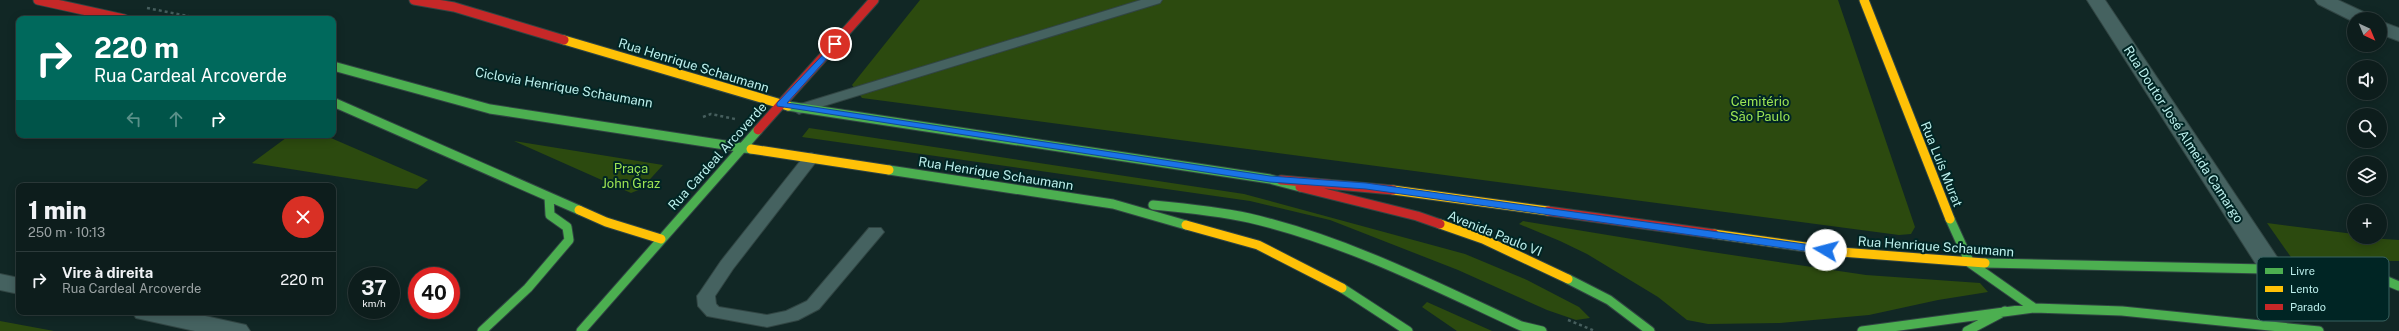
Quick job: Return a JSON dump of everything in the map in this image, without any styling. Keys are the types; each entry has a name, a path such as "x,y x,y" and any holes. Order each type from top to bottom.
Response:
{"main road":[{"path":"38,0 110,16"},
{"name":"Rua Henrique Schaumann","path":"414,0 454,7 799,109 1270,179 1366,186 1841,252 1970,263 2257,269"},
{"name":"Rua Cardeal Arcoverde","path":"582,331 742,147 874,0"},
{"name":"Rua Luís Murat","path":"1864,0 1960,244 1970,263 2034,308"},
{"name":"Rua Henrique Schaumann","path":"336,67 490,109 1114,204"},
{"path":"336,103 606,222 661,239"},
{"name":"Avenida Paulo VI","path":"1270,179 1417,216 1483,239 1548,268 1609,300 1650,331"},
{"path":"482,331 532,286 569,240 567,226 550,215 549,197"},
{"path":"1114,204 1258,245 1326,278 1408,331"},
{"path":"1114,204 1189,208 1292,230 1355,253 1522,326 1542,331"},
{"name":"Rua Henrique Schaumann","path":"2389,282 2399,286"},
{"path":"1862,331 2005,310 2034,308 2122,312 2319,331"},
{"path":"1967,331 2005,310"}],"street":[{"name":"Rua Doutor José Almeida Camargo","path":"2096,0 2264,257"},
{"path":"2324,0 2349,12"},
{"path":"2387,30 2399,35"},
{"path":"0,282 16,285"},
{"path":"160,315 237,331"}],"lane":[{"path":"799,109 1155,0"},
{"path":"811,158 727,265 706,296 707,306 714,312 767,321 791,316 813,304 875,232"}],"path":[{"path":"144,7 188,16"},
{"path":"699,118 711,114 762,125"}],"green space":[{"name":"Cemitério São Paulo","path":"920,0 1838,0 1915,227 1911,234 1899,235 862,98 852,85"},
{"path":"809,128 1244,194 1465,254 1527,280 1579,307 1590,318 1576,320 1547,310 1458,270 1330,220 1250,201 802,137"},
{"path":"286,138 331,138 428,180 417,189 252,163"},
{"name":"Praça John Graz","path":"514,141 663,165 641,189 631,193"},
{"path":"1523,221 1705,251 1866,275 1980,283 1988,292 1938,300 1869,315 1780,323 1708,324 1687,320 1658,297 1587,254 1519,224"},
{"path":"2267,223 2347,233 2347,244 2387,244 2387,239 2399,240 2399,261 2389,261 2389,257 2291,257"},
{"path":"1427,302 1492,331 1457,331 1422,307"},
{"path":"0,321 54,331 0,331"}],"traffic: fast":[{"path":"336,67 490,109 751,149"},
{"path":"336,103 579,210"},
{"path":"788,106 1270,179 1300,187"},
{"path":"581,331 758,130"},
{"path":"889,170 1113,204 1186,225"},
{"path":"482,331 528,288 569,240 567,227 550,215 549,197"},
{"path":"1153,205 1201,210 1249,218 1284,227 1354,251 1521,326 1542,331"},
{"path":"1950,219 1970,263 2034,308"},
{"path":"1985,263 2257,269"},
{"path":"1568,279 1609,300 1650,331"},
{"path":"2389,282 2399,286"},
{"path":"1342,288 1408,331"},
{"path":"1862,331 2034,308 2122,311 2319,331"},
{"path":"1967,331 2005,311"}],"traffic: slow":[{"path":"1864,0 1950,219"},
{"path":"564,40 788,106"},
{"path":"751,149 889,170"},
{"path":"1393,190 1548,211"},
{"path":"579,210 606,222 661,239"},
{"path":"1440,224 1483,239 1568,279"},
{"path":"1186,225 1258,245 1326,278 1342,288"},
{"path":"1714,234 1841,252 1985,263"}],"traffic: jam":[{"path":"38,0 110,16"},
{"path":"414,0 454,7 564,40"},
{"path":"758,130 874,0"},
{"path":"1281,180 1393,190"},
{"path":"1300,187 1417,216 1440,224"},
{"path":"1548,211 1714,234"}],"route":[{"path":"835,44 780,104 799,109 1270,179 1366,186 1601,220 1826,250"}]}
